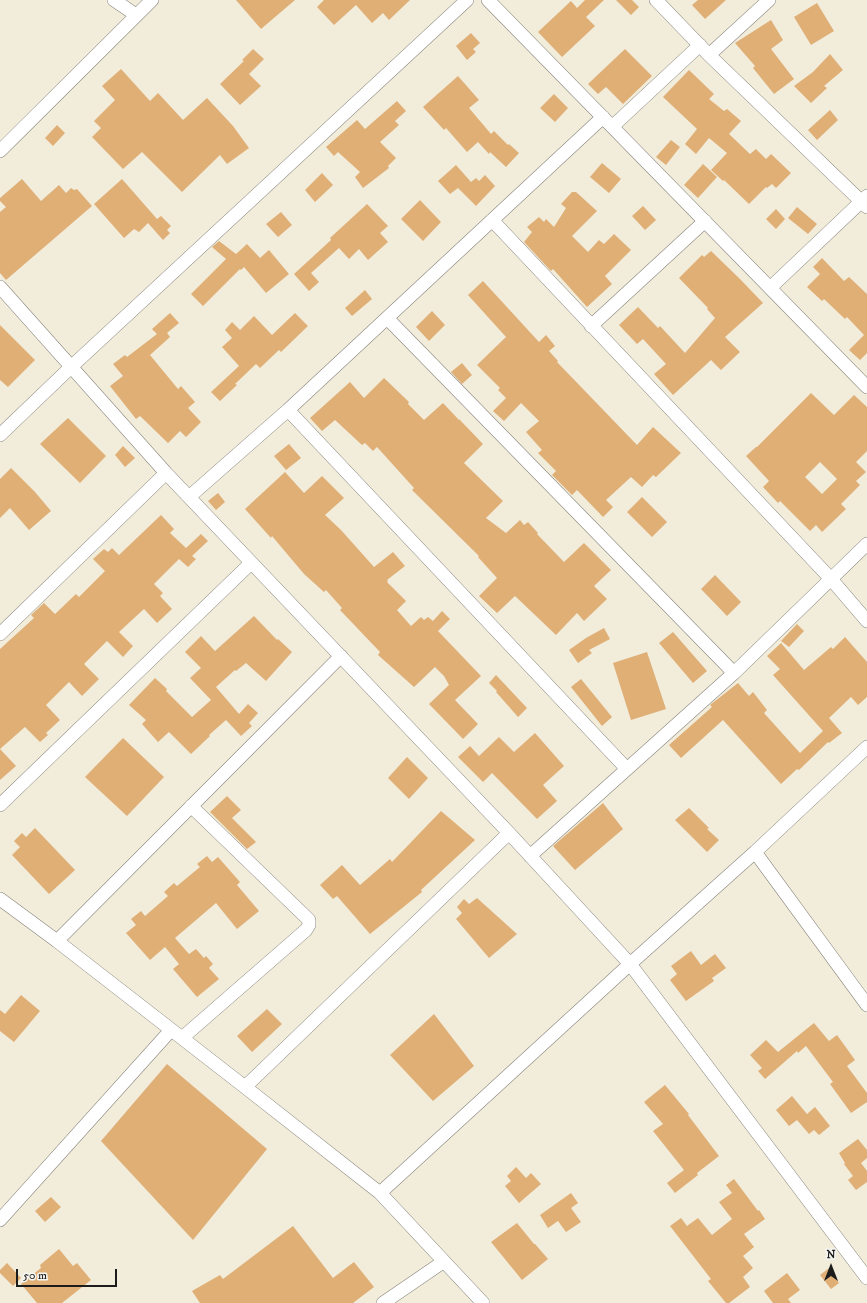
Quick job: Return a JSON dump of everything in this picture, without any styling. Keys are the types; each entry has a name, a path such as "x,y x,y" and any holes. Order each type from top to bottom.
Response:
{"street":[{"path":"114,0 136,15"},
{"path":"0,150 152,0"},
{"path":"0,435 72,366 467,0"},
{"path":"488,0 867,387"},
{"path":"656,0 709,55 865,201 770,288"},
{"path":"709,55 769,0"},
{"path":"613,126 700,45"},
{"path":"189,497 288,410 603,117"},
{"path":"492,220 831,579 867,621"},
{"path":"591,326 705,221"},
{"path":"0,288 72,366 166,473 341,656 630,964 867,1278"},
{"path":"387,318 734,672"},
{"path":"288,410 626,768"},
{"path":"0,634 166,473"},
{"path":"530,856 734,672 867,544"},
{"path":"0,805 251,563"},
{"path":"57,941 341,656"},
{"path":"380,1193 630,964 755,852 867,747"},
{"path":"182,1038 300,935 309,925 309,920 191,806"},
{"path":"246,1087 509,834"},
{"path":"755,852 867,1005"},
{"path":"0,899 57,941 246,1087 380,1193 482,1303"},
{"path":"0,1220 171,1030"},
{"path":"383,1303 443,1262"}],"building":[{"path":"236,0 295,0 261,29"},
{"path":"324,0 410,0 389,20 383,13 372,23 356,5 334,25 317,7"},
{"path":"585,0 604,0 586,17 595,26 562,57 538,32 571,1 577,8"},
{"path":"616,0 632,0 639,7 631,15"},
{"path":"698,0 726,0 705,19 692,5"},
{"path":"817,3 834,31 811,45 794,17"},
{"path":"771,20 783,40 771,49 794,79 774,94 753,68 755,66 735,43"},
{"path":"471,33 480,43 473,49 476,52 467,60 456,46"},
{"path":"253,49 264,59 249,74 261,86 240,105 220,84 244,61 242,60"},
{"path":"625,49 652,76 623,104 606,87 598,94 588,84"},
{"path":"830,54 843,70 824,86 827,88 811,103 794,86 813,72"},
{"path":"121,69 150,101 158,93 183,120 207,98 233,126 249,148 227,164 220,155 182,192 142,152 123,169 92,137 101,128 94,121 115,100 102,86"},
{"path":"689,70 714,94 709,99 724,111 727,109 741,121 729,134 750,154 756,149 766,159 771,154 791,173 776,188 772,184 767,188 766,187 749,204 724,180 723,181 711,170 727,153 709,138 696,154 685,144 697,129 663,97"},
{"path":"458,76 479,100 469,108 491,134 494,131 508,145 509,144 519,153 506,167 490,152 489,154 478,142 467,152 446,128 444,130 423,107"},
{"path":"554,94 568,108 555,122 540,108"},
{"path":"397,101 406,111 395,121 399,125 380,142 396,158 388,166 389,168 363,188 355,177 360,172 338,152 334,156 326,147 357,120 365,129"},
{"path":"830,110 838,120 817,140 808,130"},
{"path":"57,125 65,133 53,146 45,138"},
{"path":"671,140 680,147 666,165 656,157"},
{"path":"602,163 621,179 609,193 590,177"},
{"path":"703,164 717,177 698,198 684,185"},
{"path":"456,165 471,182 476,178 479,181 485,175 495,186 476,206 458,188 450,194 438,181"},
{"path":"322,173 333,185 315,202 305,190"},
{"path":"22,179 41,201 59,185 66,193 71,188 74,190 77,189 92,206 6,280 0,273 0,212 6,207 0,201 0,198"},
{"path":"122,179 157,219 161,216 171,226 167,230 170,233 163,240 148,223 139,232 134,229 124,238 94,204"},
{"path":"572,192 576,192 597,211 572,236 588,252 599,240 604,244 614,234 631,250 605,276 612,284 587,307 553,269 551,271 524,242 532,232 527,227 539,217 544,222 546,219 554,227 566,208 561,204"},
{"path":"420,200 441,222 423,241 401,219"},
{"path":"367,204 388,226 380,233 388,242 368,260 359,249 349,259 339,248 311,273 319,282 309,291 294,274"},
{"path":"643,206 656,220 645,230 632,216"},
{"path":"797,207 817,224 808,234 788,218"},
{"path":"776,209 785,219 776,229 766,219"},
{"path":"281,212 292,225 278,237 266,224"},
{"path":"219,241 236,254 247,244 260,258 269,250 289,274 266,293 244,267 241,270 240,269 203,306 191,294 226,259 212,247"},
{"path":"711,251 763,303 725,337 740,352 721,370 711,360 673,395 654,374 666,364 643,339 637,344 619,325 638,307 658,328 660,326 685,353 715,318 707,309 708,308 679,278 702,255 704,257"},
{"path":"822,258 844,281 849,277 867,294 867,353 860,360 849,350 864,335 847,317 845,319 824,299 822,301 807,287 820,274 813,267"},
{"path":"483,281 539,342 546,335 555,346 549,351 558,361 557,362 637,445 653,427 681,453 656,477 653,475 642,487 631,477 606,500 613,507 603,517 577,490 572,495 552,475 556,471 538,453 542,450 526,432 539,421 521,403 504,421 493,411 506,398 498,390 500,388 477,365 506,337 468,295"},
{"path":"365,290 372,299 352,316 345,308"},
{"path":"432,311 445,325 429,341 416,327"},
{"path":"170,313 179,323 167,333 170,337 150,355 178,389 181,386 195,402 188,408 201,422 186,437 180,431 168,443 140,416 136,419 110,386 123,376 113,364 125,355 127,357 157,334 152,329"},
{"path":"295,313 308,326 281,352 279,350 260,368 256,364 220,401 211,392 239,366 222,347 232,338 225,330 232,322 240,330 254,316 272,335"},
{"path":"0,325 35,360 8,387 0,380"},
{"path":"462,363 472,375 462,384 451,372"},
{"path":"384,378 409,402 408,404 424,420 443,403 483,444 464,463 503,501 486,518 506,533 520,520 524,525 528,522 538,533 537,534 564,562 584,543 611,570 594,586 607,599 584,621 577,613 556,635 515,596 497,613 479,596 497,578 478,557 479,556 412,490 414,488 377,447 373,451 365,443 362,445 335,420 322,431 310,418 350,382 364,398"},
{"path":"811,393 834,415 854,395 867,407 867,451 856,462 866,472 856,481 860,485 841,504 846,509 822,532 816,525 810,531 780,501 778,503 763,487 769,481 746,456","holes":["820,462 837,479 822,494 805,477"]},
{"path":"68,418 106,456 80,483 40,444"},
{"path":"289,444 301,458 286,470 274,456"},
{"path":"123,446 135,458 125,467 115,455"},
{"path":"11,468 35,492 51,511 29,530 10,508 0,518 0,479"},
{"path":"285,472 304,493 322,476 344,498 325,515 341,530 374,567 393,552 405,566 387,580 387,582 406,601 397,610 411,626 421,617 424,620 428,617 433,621 442,611 450,619 438,631 481,676 455,700 478,724 463,739 429,704 449,685 444,676 435,667 414,687 378,655 380,652 340,610 342,608 326,590 324,592 304,574 272,536 271,538 245,509"},
{"path":"218,493 225,502 216,510 208,501"},
{"path":"642,497 667,522 652,537 627,512"},
{"path":"161,515 174,529 170,533 186,548 201,534 208,541 192,556 196,559 188,567 179,559 154,584 163,593 160,596 172,609 157,623 144,609 119,632 133,646 123,657 107,641 84,664 99,679 82,696 69,682 46,705 60,720 46,733 48,735 40,742 25,727 0,749 0,649 34,618 31,615 44,603 55,614 76,594 79,597 105,571 93,559 104,549 108,552 112,548 119,555"},
{"path":"715,575 741,602 727,616 701,589"},
{"path":"254,616 277,640 278,639 292,652 266,681 246,663 236,671 235,670 216,687 239,714 248,704 258,713 249,723 252,726 241,736 226,720 191,754 169,732 158,742 142,724 146,720 129,705 155,678 192,717 211,700 190,678 201,668 185,652 201,636 215,651"},
{"path":"797,624 804,631 789,647 781,641"},
{"path":"604,628 610,639 589,650 592,653 578,663 569,650"},
{"path":"673,632 707,671 693,683 659,643"},
{"path":"845,637 867,662 867,697 858,705 851,697 829,718 842,733 829,743 828,742 799,770 797,769 781,784 723,720 681,758 669,745 712,707 710,705 738,683 749,696 753,692 767,710 764,713 800,753 823,731 773,675 780,669 767,656 781,643 804,670 831,647 833,649"},
{"path":"647,652 666,709 631,720 613,663"},
{"path":"496,675 527,708 518,717 489,683"},
{"path":"581,679 612,717 602,726 571,687"},
{"path":"535,733 564,766 543,785 557,801 537,819 492,773 483,782 458,757 470,746 479,756 499,737 514,752"},
{"path":"123,738 164,777 127,816 85,777"},
{"path":"0,749 16,766 0,780"},
{"path":"407,757 428,778 409,799 388,778"},
{"path":"227,796 241,810 232,818 256,842 247,849 210,812"},
{"path":"603,803 623,829 575,870 553,846"},
{"path":"689,808 709,828 707,829 719,840 707,852 675,820"},
{"path":"441,811 475,840 421,890 422,892 370,934 337,896 333,899 320,885 342,865 360,885 390,859 392,862"},
{"path":"35,828 75,870 49,894 12,855 20,847 14,841 22,833 26,837"},
{"path":"207,856 212,862 218,857 240,882 237,885 259,911 237,929 216,903 175,938 189,954 196,949 204,958 206,956 213,964 209,968 219,979 197,997 173,969 179,964 165,947 150,960 126,933 136,925 131,919 141,911 145,916 168,896 164,892 174,883 177,886 200,867 197,864"},
{"path":"477,898 517,934 489,958 456,919 462,913 457,907 464,899 469,904"},
{"path":"691,951 701,965 715,954 726,968 712,978 714,981 686,1001 670,980 677,974 671,966"},
{"path":"21,995 40,1011 14,1042 0,1031 0,1010 5,1014"},
{"path":"267,1009 282,1024 252,1052 237,1036"},
{"path":"434,1014 474,1066 433,1101 390,1055"},
{"path":"814,1023 829,1041 837,1035 855,1060 847,1066 867,1093 867,1102 851,1113 830,1084 833,1082 806,1046 798,1053 797,1051 765,1079 758,1071 762,1068 750,1055 766,1040 778,1052"},
{"path":"167,1064 267,1149 193,1240 101,1141"},
{"path":"665,1085 689,1114 688,1115 719,1156 675,1193 667,1183 684,1170 653,1131 663,1124 644,1102"},
{"path":"792,1096 807,1114 815,1107 830,1126 819,1135 814,1130 809,1134 797,1120 789,1126 776,1110"},
{"path":"858,1139 867,1150 867,1158 861,1163 867,1171 867,1182 856,1190 848,1180 853,1176 844,1164 845,1163 839,1153"},
{"path":"516,1167 526,1178 531,1173 541,1184 519,1203 505,1186 511,1181 507,1176"},
{"path":"734,1179 765,1219 744,1234 754,1247 743,1256 753,1268 743,1277 750,1287 729,1303 726,1303 708,1281 711,1279 670,1226 681,1218 687,1226 698,1218 712,1235 732,1219 719,1202 732,1193 726,1185"},
{"path":"571,1193 578,1203 571,1208 581,1222 566,1232 558,1221 548,1228 540,1215"},
{"path":"51,1197 61,1207 45,1222 35,1211"},
{"path":"517,1223 548,1259 522,1280 491,1242"},
{"path":"293,1226 333,1278 354,1262 374,1287 353,1303 200,1303 192,1291 220,1275 223,1279"},
{"path":"59,1249 73,1266 77,1263 91,1280 62,1303 37,1303 21,1284 41,1268 40,1265"},
{"path":"7,1263 21,1278 13,1286 0,1273 0,1270"},
{"path":"829,1268 839,1283 831,1289 820,1275"},
{"path":"787,1273 800,1290 788,1299 791,1303 773,1303 764,1291"}]}
